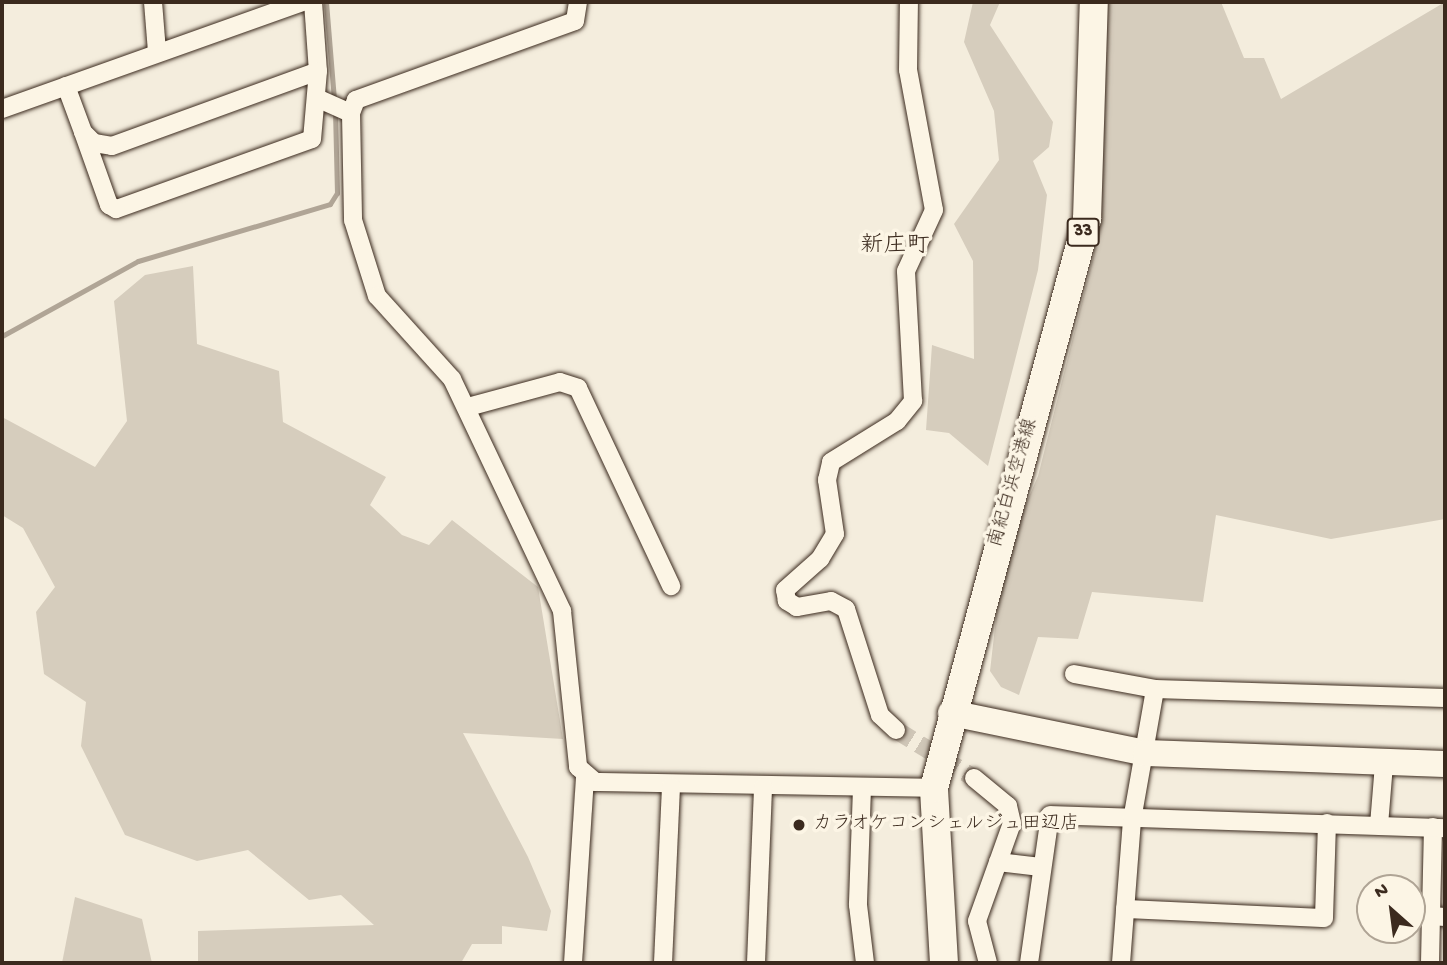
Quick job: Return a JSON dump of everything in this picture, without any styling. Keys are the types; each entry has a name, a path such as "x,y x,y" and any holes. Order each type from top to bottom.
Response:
{"main road":[{"name":"南紀白浜空港線","path":"944,963 934,788 995,547 1087,219 1094,2"}],"street":[{"path":"153,2 157,52"},
{"path":"2,109 303,2"},
{"path":"66,86 108,205 116,209 312,139 319,99 313,2"},
{"path":"573,963 585,776 578,767 562,611 468,407 405,320 382,307 377,296 353,220 351,113 356,100 575,21 578,2"},
{"path":"896,730 880,715 846,609 831,601 797,607 785,590 820,559 835,534 827,480 831,462 897,421 914,401 906,271 934,210 908,70 909,2"},
{"path":"83,132 94,143 112,146 318,71"},
{"path":"319,99 351,113"},
{"path":"468,407 560,382 578,388 671,586"},
{"path":"1074,674 1155,689 1445,698"},
{"path":"1121,963 1132,820 1155,689"},
{"path":"951,713 1146,752 1384,764 1445,764"},
{"path":"1379,825 1384,764"},
{"path":"585,776 671,786 934,788"},
{"path":"974,778 1008,806 1011,837 998,862 977,921 988,963"},
{"path":"663,963 671,786"},
{"path":"756,963 763,787"},
{"path":"862,788 858,905 865,963"},
{"path":"1029,963 1050,815 1132,820 1439,828 1438,916 1430,963"},
{"path":"1125,909 1324,918 1327,823"},
{"path":"998,862 1041,867"}],"shaded area":[{"path":"973,2 1000,2 990,25 1053,122 1049,147 1033,161 1047,195 1038,270 988,466 949,433 926,430 932,345 974,359 973,261 954,224 999,160 994,111 964,42"},
{"path":"1103,2 1221,2 1244,58 1264,58 1281,99 1445,2 1445,519 1331,539 1216,515 1203,602 1092,592 1078,639 1038,637 1019,695 1001,687 990,671 1003,557 1038,476 1094,254"},
{"path":"193,266 197,344 279,371 283,422 386,477 370,505 402,535 429,545 452,520 538,587 563,739 463,733 528,857 551,911 547,931 502,926 502,944 472,944 461,963 198,963 198,931 374,925 341,895 309,900 248,850 197,861 125,835 81,746 86,702 44,674 36,612 55,587 23,528 2,515 2,417 95,467 127,421 114,301 145,275"},
{"path":"75,897 142,919 152,963 62,963"}],"waterway":[{"path":"326,2 334,100"},
{"path":"2,336 138,261 330,204 337,193 335,110"}],"tunnel":[{"path":"896,730 974,778"}],"place":[{"name":"カラオケコンシェルジュ田辺店","path":"799,825"}],"district":[{"name":"新庄町","path":"895,247"}]}
